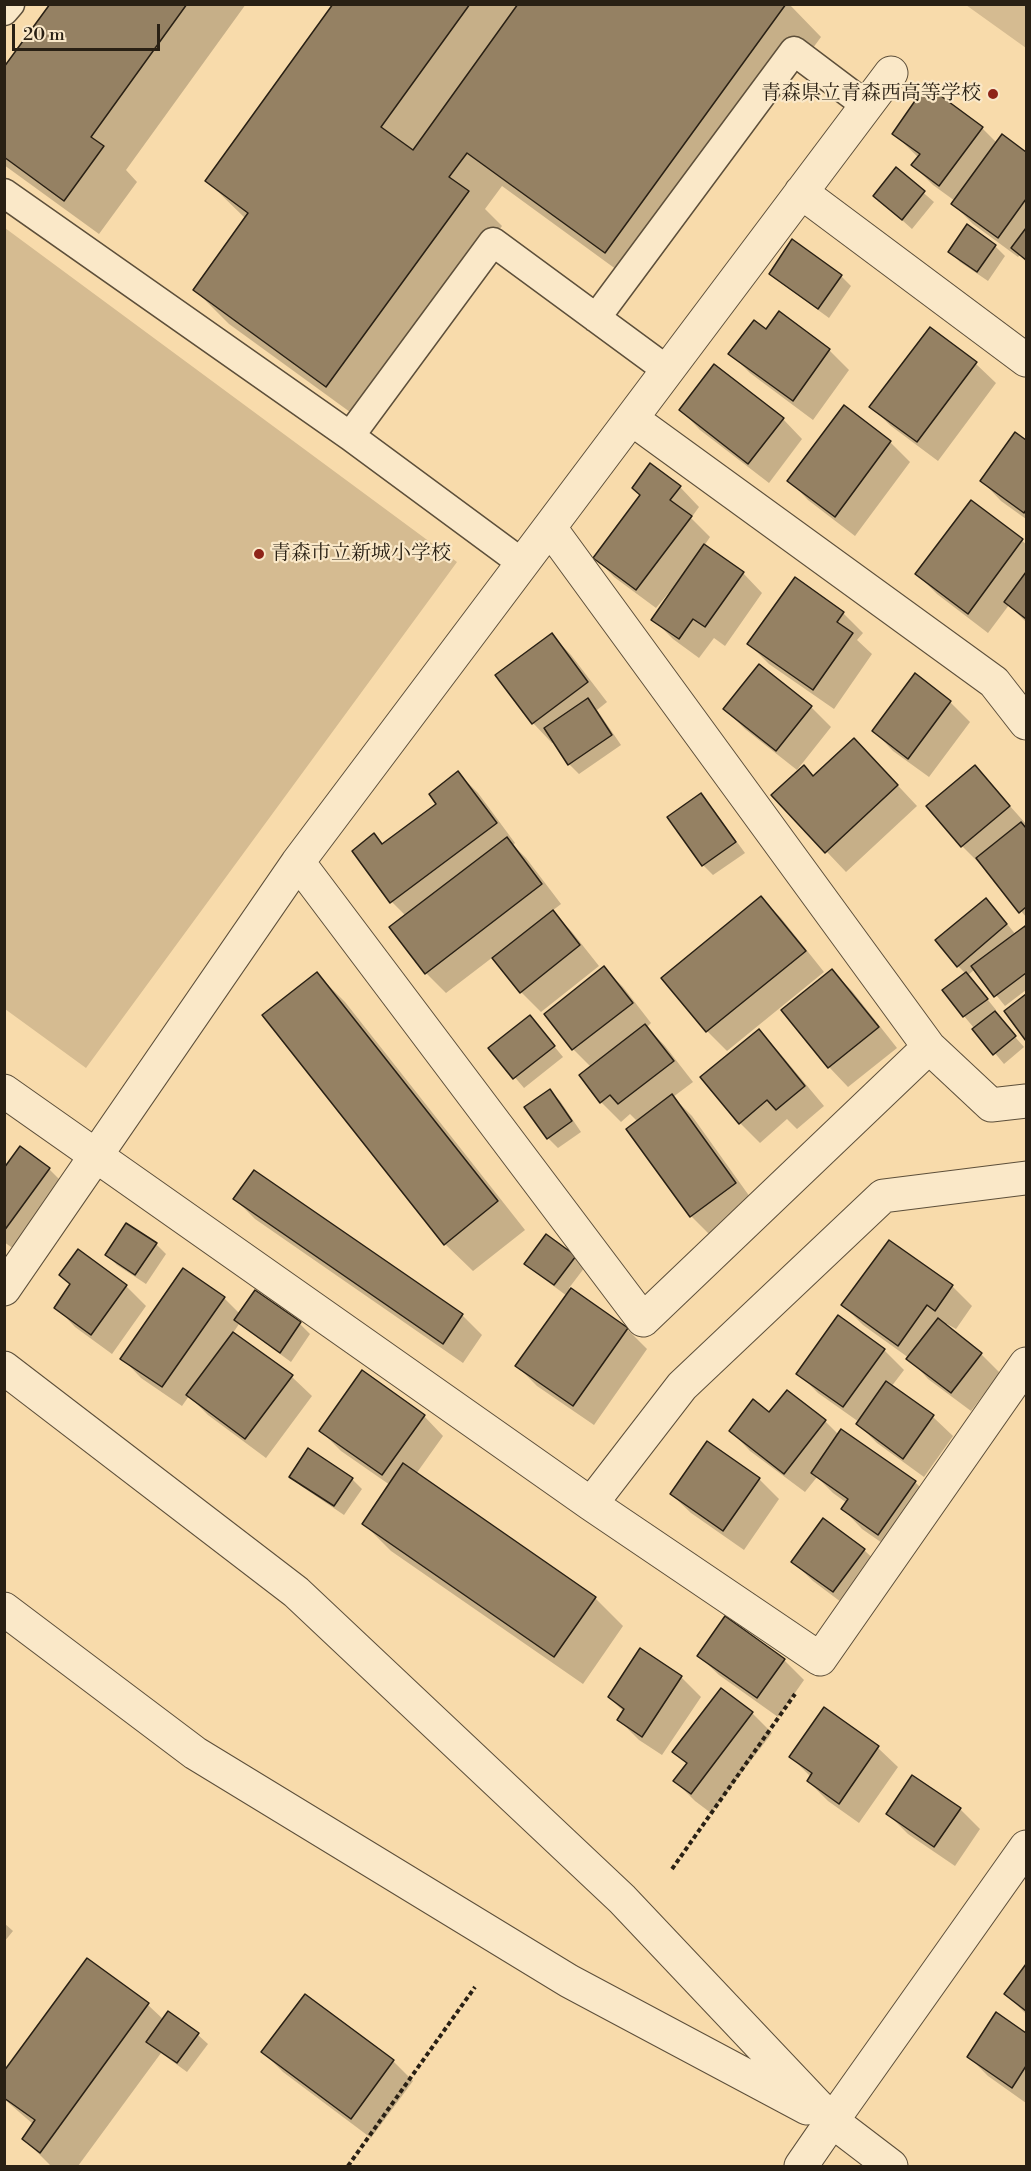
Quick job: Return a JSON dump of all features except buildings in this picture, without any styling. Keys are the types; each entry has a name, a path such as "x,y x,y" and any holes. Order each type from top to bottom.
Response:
{"street":[{"path":"4,1289 298,861 891,73"},
{"path":"801,192 1026,360"},
{"path":"632,419 994,682 1026,723"},
{"path":"550,528 929,1047 991,1105 1026,1101"},
{"path":"298,861 643,1320 929,1047"},
{"path":"4,1091 591,1504 820,1659 1026,1365"},
{"path":"591,1504 682,1386 883,1196 1026,1178"},
{"path":"4,1368 296,1592 622,1899 832,2121"},
{"path":"4,1609 195,1753 569,1980 832,2121 891,2166"},
{"path":"801,2166 1026,1847"}],"lane":[{"path":"4,11 10,4"},
{"path":"596,318 794,51 867,106"},
{"path":"4,193 350,436 522,563"},
{"path":"350,436 493,242 667,370"}],"path":[{"path":"672,1869 820,1659"},
{"path":"348,2166 475,1987"}],"shaded area":[{"path":"966,5 1026,5 1026,48"},
{"path":"5,228 457,562 86,1068 5,1009"}],"place":[{"name":"青森県立青森西高等学校","path":"993,94"},
{"name":"青森市立新城小学校","path":"259,554"}]}
